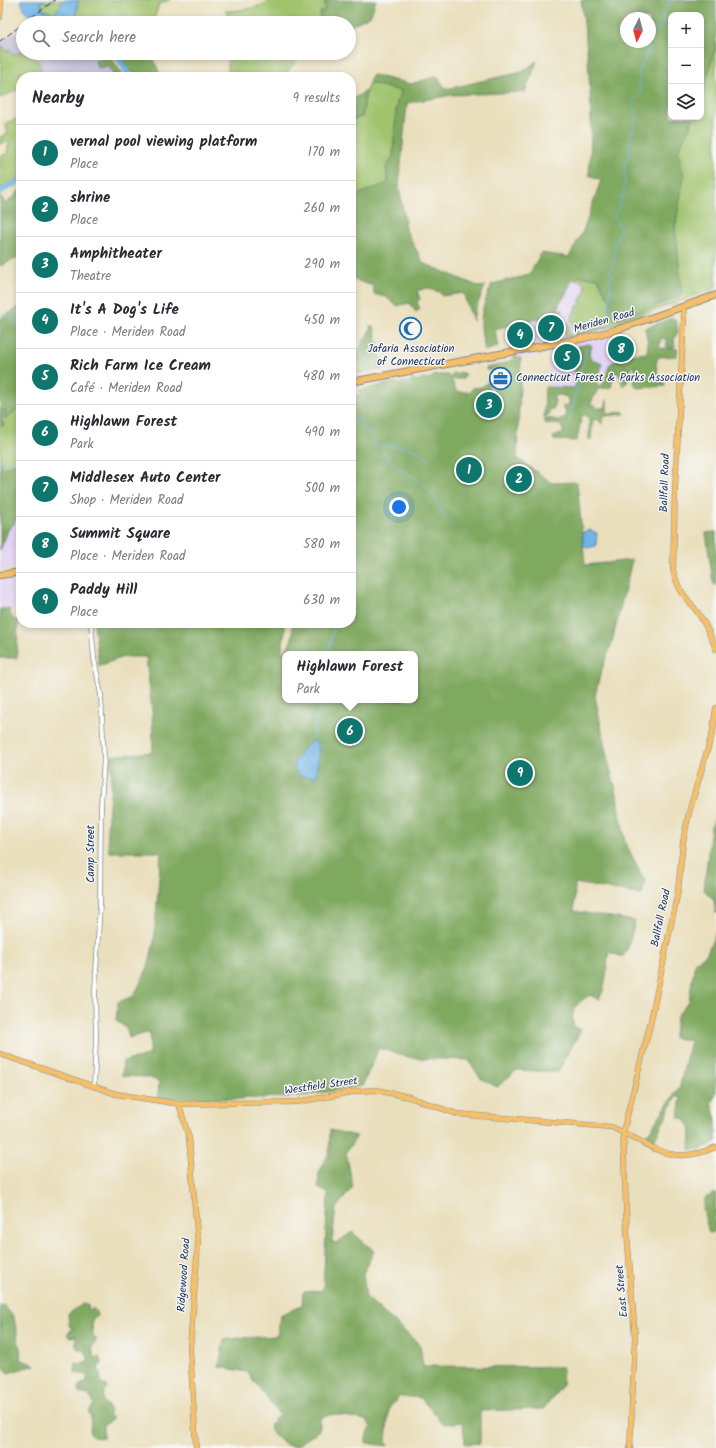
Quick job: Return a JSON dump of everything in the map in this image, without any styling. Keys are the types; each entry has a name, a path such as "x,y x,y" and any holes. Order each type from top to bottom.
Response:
{"highway":[{"name":"Meriden Road","path":"356,381 585,338 625,327 716,295"},
{"path":"0,574 16,572"}],"main road":[{"path":"0,17 1,0"},
{"name":"Ballfall Road","path":"683,306 684,318 675,489 673,570 676,582 684,597 698,612 716,649"},
{"name":"Ballfall Road","path":"624,1132 645,1047 678,891 683,842 689,812 713,731 716,708"},
{"name":"Westfield Street","path":"0,1054 128,1097 179,1104 297,1102 358,1091 376,1090 409,1097 458,1114 597,1125 624,1132 644,1145 668,1154 691,1155 716,1147"},
{"name":"Ridgewood Road","path":"179,1104 188,1138 198,1244 190,1348 196,1448"},
{"name":"East Street","path":"624,1132 627,1232 635,1322 630,1448"}],"street":[{"name":"Camp Street","path":"91,628 93,654 101,695 104,758 101,805 100,903 95,991 94,1086"}],"shaded area":[{"path":"16,32 16,54 13,55 10,49 4,51 4,47 1,46 1,42"},
{"path":"37,60 97,60 95,61 109,66 112,72 42,72"},
{"path":"578,276 598,278 606,295 610,299 608,320 627,334 628,359 610,363 606,373 599,374 602,364 591,359 589,353 592,347 578,346 579,351 575,361 575,388 548,387 550,354 521,358 514,356 506,326 550,316 552,318 571,282"},
{"path":"16,519 16,568 0,570 0,549 9,528 14,524"},
{"path":"16,577 16,609 0,609 0,579"}],"green space":[{"path":"45,0 64,0 55,13 43,10 40,3"},
{"path":"78,0 170,0 159,4 155,16 76,16"},
{"path":"271,0 325,0 325,11 322,16 227,16 225,11 255,7"},
{"path":"325,0 376,0 371,15 356,23 356,16 320,16 320,12 325,11"},
{"path":"581,0 716,0 716,43 704,90 704,12 668,12 668,120 693,120 678,151 684,176 675,227 682,294 646,310 628,316 608,320 610,299 606,295 598,278 578,276 571,282 564,297 557,306 555,317 552,318 550,316 495,329 498,347 485,351 481,331 481,317 492,284 529,275 541,253 569,257 583,231 601,180 589,175 591,109"},
{"path":"716,43 716,288 609,327 575,335 571,318 578,305 581,305 582,302 579,302 586,289 582,282 575,280 578,276 598,278 606,295 610,299 609,320 646,310 682,294 675,227 684,176 678,151 693,120 704,120 704,90"},
{"path":"1,46 4,47 5,52 10,49 13,55 16,54 16,60 37,60 42,72 35,72 32,68 22,72 16,72 16,90 0,98"},
{"path":"113,60 121,72 112,72 109,66 98,68 95,61"},
{"path":"122,60 154,60 159,72 132,72"},
{"path":"228,60 297,60 287,72 228,72"},
{"path":"537,61 525,92 452,95 407,103 399,185 406,230 423,263 480,287 485,286 475,310 473,321 463,293 442,296 440,292 426,288 417,291 420,299 417,302 420,309 416,312 409,303 397,306 386,297 374,294 373,286 356,280 356,195 388,183 386,168 393,156 397,101 402,91 369,83 372,75 411,84 437,76 446,89 522,72"},
{"path":"369,83 402,91 397,101 393,156 386,168 388,183 356,195 356,118 362,117 366,91"},
{"path":"366,91 362,117 356,118 356,97"},
{"path":"16,119 16,180 0,189 0,156 7,154 9,141 0,144 0,137 8,133 5,123"},
{"path":"16,194 16,258 0,266 0,196 6,204"},
{"path":"559,303 559,308 563,310 558,319 569,324 570,337 563,338 566,336 564,327 553,318 555,317"},
{"path":"16,309 16,410 5,419 4,417 6,411 3,410 1,419 4,425 0,426 0,319"},
{"path":"672,318 676,320 678,332 674,340 675,347 667,347 666,339 661,338 659,348 678,349 677,356 658,357 656,364 659,382 664,382 665,386 638,388 634,384 635,366 631,368 631,373 626,376 629,381 623,386 618,372 613,376 611,388 598,389 590,405 595,405 596,408 605,408 607,400 607,415 623,411 625,414 604,416 602,424 597,419 593,420 591,439 589,440 589,419 584,414 581,418 577,441 554,440 553,437 564,433 561,425 544,423 545,418 560,420 565,417 566,410 563,409 563,406 569,405 569,398 561,395 553,396 555,401 554,408 544,417 545,387 575,388 576,378 573,373 576,369 578,346 590,344 592,347 589,353 591,359 602,364 597,385 602,386 610,364 618,360 628,359 629,355 647,353 648,343 645,328"},
{"path":"369,326 374,327 383,369 356,374 356,356 371,328"},
{"path":"514,356 521,358 517,458 552,483 577,482 585,565 632,560 612,642 600,675 595,696 607,757 618,798 625,842 645,881 642,895 575,883 574,911 635,921 628,948 623,957 609,952 605,983 599,1000 590,995 581,1001 575,1008 573,1012 574,1027 581,1030 558,1072 517,1070 497,1087 480,1078 469,1060 412,1058 379,1048 362,1086 304,1096 237,1099 158,1098 159,1081 147,1077 122,1076 123,1061 141,1058 149,1054 150,1032 129,1038 127,1029 116,1020 118,1002 134,996 148,967 154,942 161,852 109,852 107,829 112,773 110,756 153,752 152,710 146,657 123,657 99,666 95,628 285,628 281,653 282,652 282,703 418,703 418,651 283,651 290,644 292,628 356,628 356,395 360,395 360,390 396,382 399,384 405,381 408,383 413,379 414,381 427,378 429,379 435,375 448,375 451,378 453,373 457,374 460,372 465,374 463,379 452,379 457,392 469,392 473,388 482,387 490,380 494,381 495,384 488,386 488,389 502,387 505,382 505,376 495,375 494,371 486,370 486,368 509,361","holes":["312,741 320,750 316,765 316,777 309,777 302,750"]},
{"path":"3,410 6,411 4,417 16,410 16,473 1,469 0,426 3,425 1,419"},
{"path":"0,457 1,469 16,463 16,519 14,524 9,528 0,550"},
{"path":"716,532 716,586 713,583 706,533"},
{"path":"0,609 9,609 12,618 16,620 16,628 18,628 17,658 0,658"},
{"path":"716,817 716,914 714,900 704,890 711,826"},
{"path":"716,932 716,1093 711,1103 716,1120 716,1141 704,1148 690,1150 691,1128 685,1119 678,1117 681,1097 676,1097 674,1100 654,1142 644,1139 680,1086 690,1040 673,1038 677,1016 689,1001 695,962 706,955"},
{"path":"330,1130 357,1136 346,1152 353,1187 336,1208 332,1242 337,1243 352,1232 374,1251 363,1273 366,1297 420,1345 423,1366 563,1367 562,1386 543,1409 480,1411 480,1443 465,1444 463,1422 443,1424 421,1398 400,1396 389,1408 386,1442 388,1446 366,1443 366,1438 371,1427 366,1420 334,1414 321,1417 320,1428 318,1431 297,1446 292,1446 280,1441 271,1430 269,1426 279,1414 247,1372 219,1367 224,1339 277,1336 280,1315 302,1306 303,1292 323,1290 328,1193 318,1188 319,1173 329,1153"},
{"path":"716,1193 714,1232 709,1233 703,1210 705,1198"},
{"path":"84,1303 88,1305 89,1310 93,1308 96,1311 97,1316 92,1321 93,1338 97,1339 92,1347 94,1358 99,1357 102,1364 98,1367 102,1385 107,1385 107,1388 104,1391 103,1401 108,1406 110,1411 108,1416 112,1417 112,1420 103,1425 103,1438 93,1437 90,1434 91,1416 89,1414 94,1404 89,1395 79,1393 79,1386 87,1381 87,1375 75,1373 76,1363 83,1364 89,1359 84,1349 80,1351 77,1348 76,1336 69,1337 67,1334 72,1329 69,1325 68,1314"},
{"path":"4,1305 14,1318 22,1360 35,1365 8,1373 4,1367 0,1365 0,1306"}],"water":[{"path":"21,0 45,0 40,3 43,10 55,13 64,0 78,0 76,16 29,16 25,12"},
{"path":"590,530 597,533 596,546 586,548 583,544 583,532"},
{"path":"312,741 318,744 316,777 299,776 294,768 296,760 303,749"}],"waterway":[{"path":"656,29 662,28 663,13 667,9 669,2 675,0"},
{"path":"590,328 608,319 611,286 609,279 613,276 610,271 611,265 614,263 616,239 621,230 614,218 622,198 625,185 626,178 624,164 631,153 630,141 637,114 633,103 641,92 639,71 649,48"},
{"path":"119,60 127,72"},
{"path":"0,192 16,183"},
{"path":"0,314 9,316 16,322"},
{"path":"569,421 587,347"},
{"path":"356,418 360,419 364,429 373,437 373,444 380,446 393,466 409,474 432,493 442,512 453,525"},
{"path":"381,446 397,446 418,451 433,464"},
{"path":"0,462 16,463"},
{"path":"329,651 334,628"},
{"path":"312,741 320,703"}],"railway":[{"path":"33,16 55,0"},
{"path":"0,41 16,29"}],"place":[{"name":"Middlesex Auto Center","path":"551,328"},
{"name":"Jafaria Association of Connecticut","path":"411,329"},
{"name":"It's A Dog's Life","path":"520,335"},
{"name":"Summit Square","path":"621,349"},
{"name":"Rich Farm Ice Cream","path":"567,357"},
{"name":"Connecticut Forest & Parks Association","path":"500,378"},
{"name":"Amphitheater","path":"489,405"},
{"name":"vernal pool viewing platform","path":"469,470"},
{"name":"shrine","path":"519,479"},
{"name":"Highlawn Forest","path":"350,731"},
{"name":"Paddy Hill","path":"520,773"}]}
